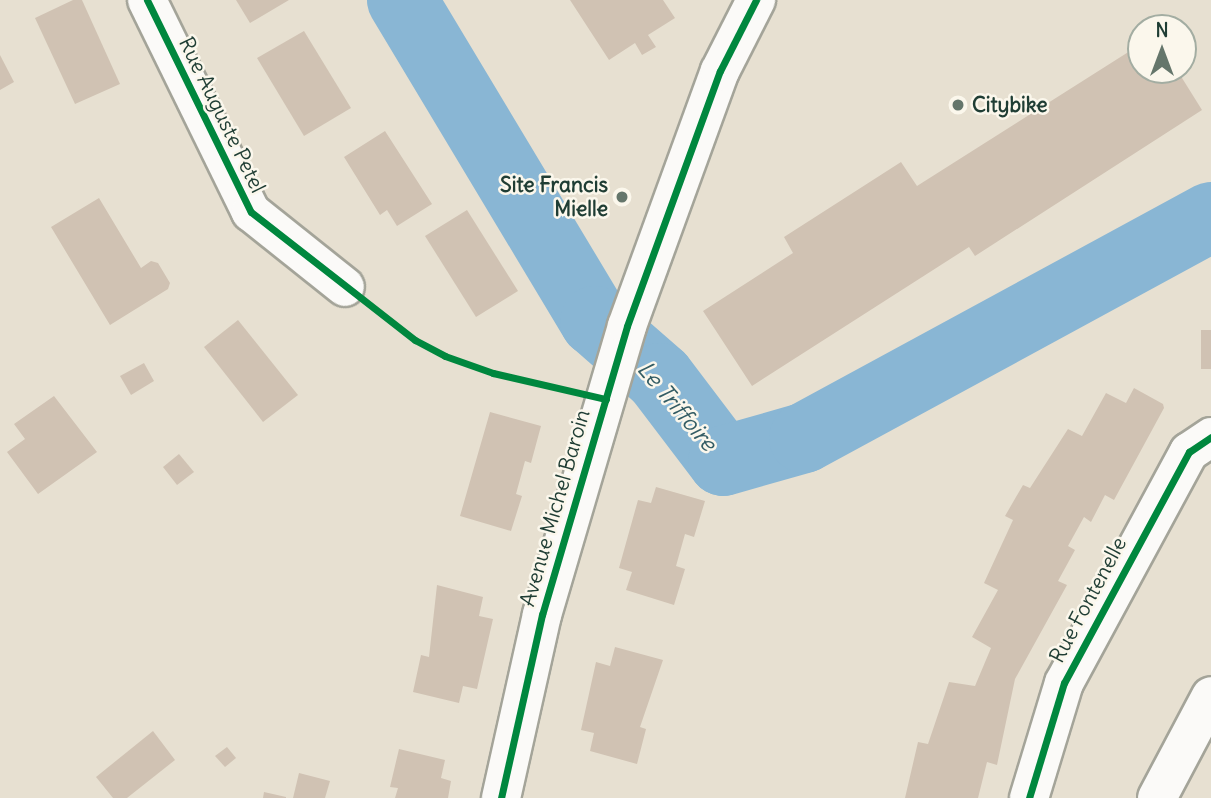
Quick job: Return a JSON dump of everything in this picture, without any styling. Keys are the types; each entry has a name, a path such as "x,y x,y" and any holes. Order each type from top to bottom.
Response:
{"street":[{"name":"Rue Auguste Petel","path":"147,0 251,212 345,288"},
{"name":"Avenue Michel Baroin","path":"501,798 541,615 627,326 720,71 756,0"},
{"name":"Rue Fontenelle","path":"1029,798 1064,683 1189,452 1211,437"},
{"path":"1157,798 1211,696"}],"building":[{"path":"73,0 82,0 120,84 75,104 35,18"},
{"path":"236,0 289,0 250,23"},
{"path":"570,0 663,0 675,18 648,35 656,47 642,55 635,43 609,60"},
{"path":"304,31 351,108 304,136 257,58"},
{"path":"1127,53 1127,84 1186,84 1202,110 975,256 969,247 752,386 703,311 793,253 784,237 901,162 917,186"},
{"path":"0,55 14,82 0,90"},
{"path":"385,131 432,204 397,226 387,210 380,215 344,157"},
{"path":"99,198 141,268 151,261 158,263 170,283 168,289 110,325 51,227"},
{"path":"467,210 518,291 476,317 425,236"},
{"path":"238,320 298,395 263,422 204,347"},
{"path":"1201,330 1211,330 1211,369 1201,369"},
{"path":"144,363 154,381 131,395 120,376"},
{"path":"1134,388 1163,404 1164,408 1114,500 1105,495 1091,522 1084,517 1068,546 1075,550 1058,581 1067,585 1015,679 997,765 987,762 978,798 905,798 918,742 928,744 949,682 975,686 991,648 972,637 998,590 984,583 1013,520 1005,516 1023,485 1030,488 1068,429 1082,436 1106,393 1126,403"},
{"path":"54,396 97,452 38,494 7,452 25,439 14,424"},
{"path":"490,412 541,426 531,463 525,461 516,494 522,496 511,531 460,516"},
{"path":"179,454 194,472 177,485 163,467"},
{"path":"656,487 705,501 694,537 685,534 676,566 685,569 674,605 626,590 632,572 619,568 638,500 651,503"},
{"path":"437,585 483,597 479,616 493,619 477,689 463,686 459,703 413,692 421,655 429,657"},
{"path":"615,647 663,660 640,727 646,729 637,764 590,751 594,733 581,730 596,662 610,666"},
{"path":"153,731 175,760 127,798 113,798 96,777"},
{"path":"227,747 236,758 225,767 215,756"},
{"path":"399,749 445,760 441,778 451,781 448,798 395,798 398,788 390,787"},
{"path":"299,773 330,781 325,798 293,798"},
{"path":"264,792 286,797 286,798 263,798"}],"waterway":[{"name":"Le Triffoire","path":"402,0 595,321 660,378 723,461 804,438 1211,217"}],"cycle path":[{"path":"147,0 251,212 415,340 445,356 493,373 606,399"},
{"path":"501,798 542,615 627,326 720,71 756,0"},
{"path":"1029,798 1064,683 1189,452 1211,437"}],"place":[{"name":"Citybike","path":"958,105"},
{"name":"Site Francis Mielle","path":"622,197"}]}
